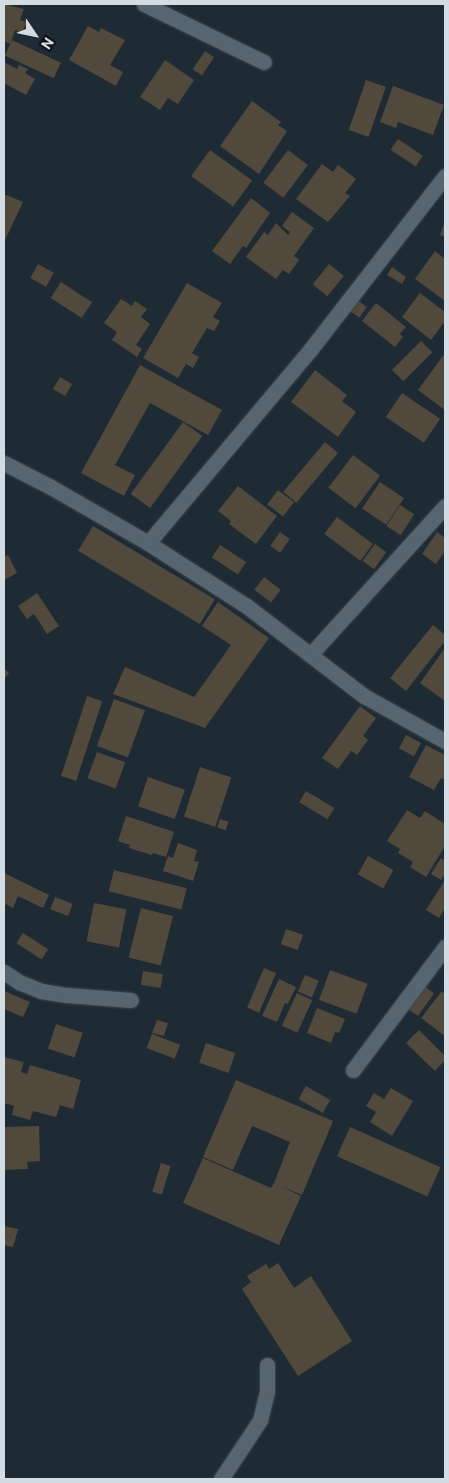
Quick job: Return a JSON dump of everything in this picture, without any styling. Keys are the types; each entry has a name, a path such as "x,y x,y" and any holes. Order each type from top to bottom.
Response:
{"street":[{"path":"144,4 264,62"},
{"path":"148,543 310,350 445,176"},
{"path":"4,463 49,486 148,543 248,607 364,696 445,741"},
{"path":"310,655 445,506"},
{"path":"353,1070 445,947"},
{"path":"4,972 19,982 41,991 131,1000"},
{"path":"221,1479 260,1420 267,1391 267,1365"}],"building":[{"path":"4,4 24,9 20,20 27,22 22,33 15,30 10,44 4,41"},
{"path":"88,26 99,32 101,28 125,40 110,65 123,72 116,86 69,60"},
{"path":"12,40 61,63 54,78 5,55"},
{"path":"205,51 214,57 202,75 193,69"},
{"path":"165,60 194,80 178,104 168,98 160,110 140,97"},
{"path":"4,62 17,69 19,65 28,69 25,73 35,79 26,95 4,83"},
{"path":"366,80 386,87 369,137 349,130"},
{"path":"393,86 444,105 433,135 398,122 396,128 380,122"},
{"path":"252,101 281,122 278,125 287,131 259,174 220,146"},
{"path":"398,139 423,156 416,167 391,150"},
{"path":"210,150 252,181 233,206 191,176"},
{"path":"288,150 308,165 283,198 263,183"},
{"path":"322,164 333,172 338,165 356,179 345,193 350,196 328,222 296,199"},
{"path":"4,194 23,202 5,240 4,240"},
{"path":"251,198 270,213 246,248 243,246 230,264 212,251"},
{"path":"292,212 314,228 294,256 299,260 289,274 283,270 276,279 246,257 264,232 268,235 276,223 288,235 290,232 282,226"},
{"path":"445,221 445,237 440,235"},
{"path":"435,251 445,259 445,301 415,279"},
{"path":"38,264 54,273 46,287 30,278"},
{"path":"329,264 344,276 327,296 313,284"},
{"path":"392,267 406,277 402,284 387,275"},
{"path":"61,282 92,302 82,318 51,298"},
{"path":"187,283 222,303 213,317 220,321 214,331 207,328 192,353 199,357 193,368 186,364 178,378 143,358"},
{"path":"420,293 445,312 445,321 431,340 402,317"},
{"path":"121,299 132,306 135,301 147,309 141,317 150,324 136,345 142,349 137,357 112,340 117,332 104,323"},
{"path":"357,300 367,307 359,318 350,311"},
{"path":"376,303 406,327 400,334 403,337 395,347 362,321"},
{"path":"421,341 432,352 403,381 392,370"},
{"path":"445,353 445,410 418,390"},
{"path":"140,365 222,410 208,435 150,403 115,465 135,475 124,496 81,473"},
{"path":"315,370 347,395 342,401 356,412 338,437 291,402"},
{"path":"60,377 72,384 65,396 53,389"},
{"path":"402,393 440,419 424,443 386,417"},
{"path":"183,422 202,436 150,508 131,494"},
{"path":"325,442 338,453 296,503 283,492"},
{"path":"353,455 380,475 355,508 328,488"},
{"path":"380,482 404,498 386,525 362,509"},
{"path":"238,486 277,516 256,544 229,524 231,521 218,511"},
{"path":"278,490 294,502 283,516 267,504"},
{"path":"400,505 414,514 401,535 386,526"},
{"path":"337,517 373,544 360,561 324,534"},
{"path":"93,526 215,599 200,624 78,551"},
{"path":"280,532 290,539 280,553 270,546"},
{"path":"437,532 445,538 445,551 436,564 422,554"},
{"path":"375,544 386,552 374,569 363,561"},
{"path":"220,545 246,562 238,574 212,558"},
{"path":"8,555 17,573 4,580 4,557"},
{"path":"264,577 281,590 271,602 254,590"},
{"path":"37,593 59,626 47,634 34,614 27,619 18,606"},
{"path":"218,602 269,638 205,728 113,694 125,667 194,697 231,645 202,626"},
{"path":"433,625 445,635 445,641 406,691 390,678"},
{"path":"445,648 445,701 420,683"},
{"path":"4,669 9,673 4,679"},
{"path":"87,696 102,701 76,781 61,776"},
{"path":"114,699 145,710 128,757 97,746"},
{"path":"360,706 376,718 363,736 368,740 357,755 351,751 338,769 322,758"},
{"path":"406,735 421,743 414,756 399,748"},
{"path":"426,745 445,755 445,780 441,778 434,790 409,777"},
{"path":"97,752 125,762 116,789 87,778"},
{"path":"200,767 231,777 215,827 184,816"},
{"path":"148,777 185,790 175,819 138,806"},
{"path":"306,791 334,808 328,819 299,802"},
{"path":"407,810 420,818 425,811 445,824 445,846 426,877 410,867 413,862 398,853 400,849 387,841"},
{"path":"126,816 174,832 166,857 129,848 130,845 118,841"},
{"path":"220,819 229,822 226,830 217,828"},
{"path":"178,843 197,850 194,861 199,862 193,881 163,871 168,856 173,858"},
{"path":"368,856 393,870 383,888 358,874"},
{"path":"441,858 445,861 445,874 441,880 431,874"},
{"path":"114,870 187,888 181,909 109,891"},
{"path":"4,873 49,895 43,908 18,896 13,908 6,904 4,908"},
{"path":"445,880 445,908 439,918 426,910"},
{"path":"55,897 73,904 68,916 50,909"},
{"path":"94,903 126,909 119,948 87,941"},
{"path":"141,908 173,916 161,965 129,957"},
{"path":"286,929 303,935 298,950 281,944"},
{"path":"23,933 48,949 42,959 16,943"},
{"path":"264,968 276,973 259,1013 247,1008"},
{"path":"330,970 368,984 357,1014 319,1000"},
{"path":"143,971 163,974 161,988 141,985"},
{"path":"305,975 319,981 312,997 298,992"},
{"path":"279,979 296,987 288,1004 285,1003 277,1022 262,1016"},
{"path":"421,984 434,993 418,1016 405,1007"},
{"path":"4,991 30,1002 23,1017 4,1009"},
{"path":"442,991 445,994 445,1036 421,1018"},
{"path":"297,993 312,1000 297,1033 282,1026"},
{"path":"317,1008 345,1019 339,1033 335,1032 331,1043 307,1033"},
{"path":"157,1020 168,1023 164,1036 152,1033"},
{"path":"56,1024 83,1033 75,1057 48,1049"},
{"path":"419,1030 445,1056 445,1060 435,1071 406,1043"},
{"path":"152,1034 180,1045 175,1059 147,1048"},
{"path":"206,1043 235,1053 228,1073 199,1063"},
{"path":"4,1057 24,1062 21,1072 27,1074 30,1065 81,1080 73,1109 60,1105 56,1117 33,1111 30,1120 12,1115 14,1106 4,1103"},
{"path":"236,1080 333,1121 302,1195 282,1187 301,1196 279,1245 183,1203 203,1158 271,1188 274,1183 290,1142 252,1126 233,1170 203,1157"},
{"path":"306,1086 330,1100 323,1113 298,1099"},
{"path":"391,1088 413,1101 392,1136 370,1122 376,1112 366,1106 374,1093 384,1099"},
{"path":"39,1126 40,1161 27,1162 28,1169 5,1170 4,1127"},
{"path":"350,1127 440,1167 427,1197 337,1156"},
{"path":"161,1163 171,1166 162,1195 152,1192"},
{"path":"4,1226 18,1229 13,1247 4,1245"},
{"path":"278,1263 294,1288 311,1276 352,1341 298,1376 242,1289 251,1282 247,1276 266,1264 269,1269"}]}
